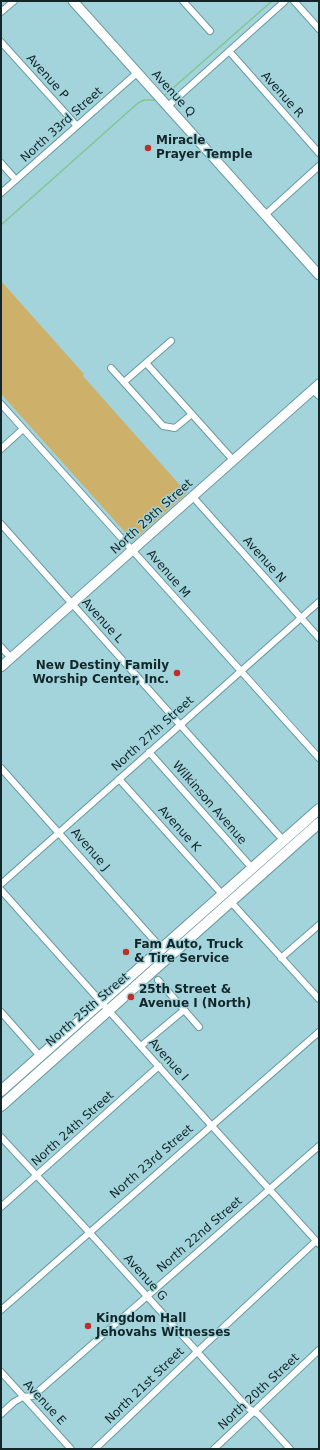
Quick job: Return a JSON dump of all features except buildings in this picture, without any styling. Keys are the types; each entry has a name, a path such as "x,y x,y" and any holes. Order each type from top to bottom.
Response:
{"main road":[{"name":"North 25th Street","path":"1,1106 108,1010 226,898 252,868 319,809"},
{"name":"North 25th Street","path":"1,1091 161,948 319,823"},
{"path":"226,898 270,857 274,849"},
{"path":"1,1096 25,1074 28,1067"}],"street":[{"path":"1,12 14,1"},
{"name":"Avenue Q","path":"73,1 319,275"},
{"path":"183,1 210,31"},
{"path":"168,106 285,1"},
{"path":"294,1 319,29"},
{"name":"Avenue P","path":"1,42 77,126"},
{"name":"Avenue R","path":"229,52 319,153"},
{"name":"North 33rd Street","path":"1,193 138,72"},
{"path":"1,163 16,180"},
{"path":"265,215 319,166"},
{"path":"124,382 171,341"},
{"path":"146,363 233,460"},
{"path":"111,368 163,426 175,428 192,414"},
{"name":"North 29th Street","path":"1,667 233,460 317,390"},
{"name":"Avenue M","path":"1,404 240,672 319,758"},
{"path":"1,449 23,429"},
{"name":"Avenue N","path":"193,497 319,638"},
{"name":"Avenue L","path":"1,524 283,840"},
{"name":"North 27th Street","path":"1,884 319,602"},
{"path":"1,647 11,658"},
{"name":"Wilkinson Avenue","path":"149,752 252,868"},
{"name":"Avenue J","path":"1,768 161,948"},
{"name":"Avenue K","path":"119,779 280,958 319,999"},
{"name":"Avenue I","path":"1,890 211,1125 318,1242"},
{"path":"280,958 319,925"},
{"path":"158,980 199,1027"},
{"path":"141,1046 184,1010"},
{"path":"1,1012 40,1056"},
{"name":"North 23rd Street","path":"1,1310 319,1032"},
{"name":"North 24th Street","path":"1,1207 159,1066"},
{"name":"Avenue G","path":"1,1137 248,1408 259,1415 290,1449"},
{"name":"North 22nd Street","path":"1,1414 14,1402 24,1397 33,1396 319,1146"},
{"name":"North 21st Street","path":"95,1449 197,1352 318,1242"},
{"name":"North 20th Street","path":"214,1449 319,1350"},
{"name":"Avenue E","path":"1,1372 71,1449"}],"shaded area":[{"path":"1,281 187,493 133,541 1,394"}],"waterway":[{"path":"165,95 272,1"},
{"path":"1,225 138,103 144,100 156,100"}],"place":[{"name":"Miracle Prayer Temple","path":"148,148"},
{"name":"New Destiny Family Worship Center, Inc.","path":"177,673"},
{"name":"Fam Auto, Truck & Tire Service","path":"126,952"},
{"name":"25th Street & Avenue I (North)","path":"131,997"},
{"name":"Kingdom Hall Jehovahs Witnesses","path":"88,1326"}]}
